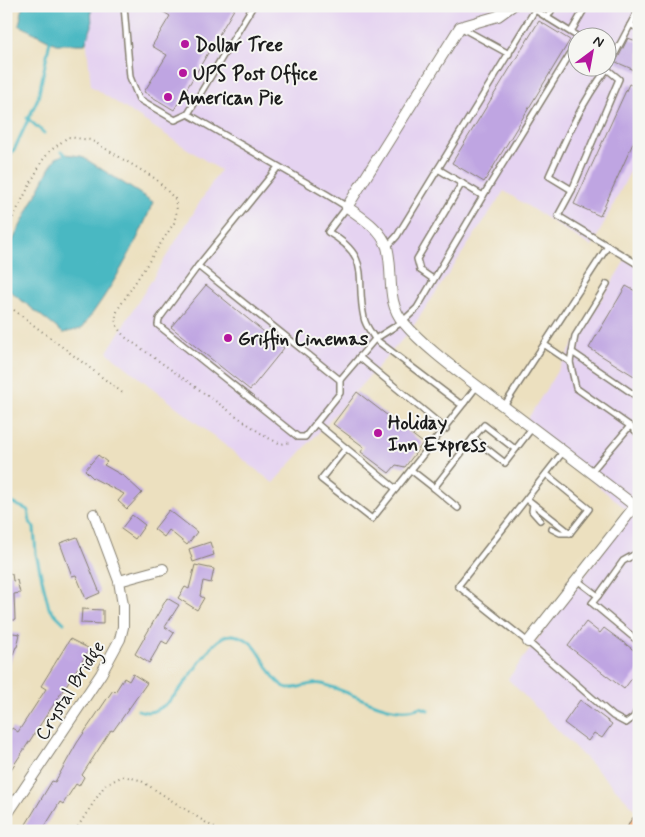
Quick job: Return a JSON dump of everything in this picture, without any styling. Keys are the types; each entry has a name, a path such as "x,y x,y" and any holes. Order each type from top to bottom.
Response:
{"highway":[{"path":"636,831 639,825"}],"street":[{"path":"512,6 498,16 460,27 347,207 376,229 387,247 390,283 396,310 402,322 477,386 637,507 528,642"},
{"name":"Crystal Bridge","path":"6,816 42,766 115,651 123,627 123,605 119,581 94,514"},
{"path":"119,581 164,569"}],"lane":[{"path":"124,6 130,77 139,100 175,120 188,114 253,6"},
{"path":"529,6 568,30"},
{"path":"547,18 554,6"},
{"path":"573,28 586,6"},
{"path":"618,48 639,8"},
{"path":"387,247 397,236 535,10"},
{"path":"630,25 639,28"},
{"path":"460,27 508,54"},
{"path":"278,167 198,266 158,319 158,325 298,437 305,437 340,392 340,380 359,357 375,339 402,322 417,308 568,57"},
{"path":"572,190 549,176 577,115 601,78"},
{"path":"618,78 572,190 558,216 639,265"},
{"path":"188,114 347,207 328,232 340,239 359,261 364,319 375,339 459,403 464,404"},
{"path":"438,170 483,196"},
{"path":"433,279 420,270 417,259 462,184"},
{"path":"504,406 608,246"},
{"path":"198,266 340,380"},
{"path":"607,284 575,336 570,362 576,388 639,434"},
{"path":"545,345 570,362"},
{"path":"572,352 639,398"},
{"path":"359,357 446,429"},
{"path":"346,448 321,479 372,519 446,429 477,386"},
{"path":"316,423 396,489"},
{"path":"434,488 484,425 515,450"},
{"path":"591,472 630,426"},
{"path":"473,438 504,462 532,428"},
{"path":"564,451 458,586 528,642 613,716 626,723 634,717 639,706"},
{"path":"411,470 458,508"},
{"path":"546,474 589,509 570,533"},
{"path":"526,498 570,533"},
{"path":"533,504 532,511 540,520"},
{"path":"552,529 560,533 570,533"},
{"path":"639,552 623,561 592,603 639,642"},
{"path":"577,580 598,596"}],"path":[{"path":"6,230 42,160 68,137 91,140 156,179 175,199 177,210 174,223 118,309 114,320 117,328 132,343 275,443 285,444 298,437"},
{"path":"6,304 124,394"},
{"path":"75,831 105,785 123,776 140,780 219,831"}],"shaded area":[{"path":"83,6 639,6 639,154 592,247 504,191 410,331 273,483 107,352 220,170 91,86"},
{"path":"626,259 639,267 639,813 508,679 631,513 524,425"}],"water":[{"path":"23,6 91,6 92,26 85,44 56,44 19,25"},
{"path":"65,154 81,156 153,202 130,252 102,299 81,329 63,333 6,288 6,254 49,169 56,158"}],"building":[{"path":"154,6 236,6 174,110 144,92 167,55 152,46 170,16"},
{"path":"539,21 568,39 568,43 484,182 452,163"},
{"path":"628,38 639,42 639,72 618,63 618,58"},
{"path":"629,84 639,88 639,130 600,216 574,204"},
{"name":"Griffin Cinemas","path":"206,285 284,348 250,390 171,327"},
{"path":"626,286 639,293 639,379 589,348"},
{"name":"Holiday Inn Express","path":"357,392 423,443 405,467 396,465 389,473 361,452 364,447 333,424"},
{"path":"98,455 107,462 104,465 125,477 142,493 127,509 118,501 124,494 93,478 85,470"},
{"path":"169,510 197,532 187,545 169,530 164,537 154,529"},
{"path":"132,515 145,525 135,539 121,529"},
{"path":"77,537 100,593 86,599 76,575 72,576 60,543"},
{"path":"210,542 214,555 193,562 189,549"},
{"path":"195,565 214,569 211,583 203,581 200,596 204,598 197,610 178,598 185,587 189,589"},
{"path":"6,567 10,574 12,574 13,581 17,580 20,593 14,594 15,620 6,620"},
{"path":"167,598 179,605 165,627 174,633 167,644 162,641 149,663 135,654"},
{"path":"82,609 103,610 103,624 81,623"},
{"path":"586,622 600,633 604,628 639,654 639,669 624,689 568,646"},
{"path":"6,632 20,634 17,647 7,669"},
{"path":"70,639 90,649 6,777 6,737 12,728 18,732 46,689 41,686"},
{"path":"133,674 147,683 113,731 111,730 82,775 84,777 79,786 76,784 63,804 60,802 42,831 22,831 52,781 55,782 77,743 113,690 115,692 124,678 129,681"},
{"path":"580,700 612,724 602,738 594,733 588,741 564,723"}],"waterway":[{"path":"6,160 15,148 38,98 50,41"},
{"path":"27,118 44,133"},
{"path":"62,151 65,154"},
{"path":"6,500 28,510 30,522 34,528 36,554 49,608 64,623"},
{"path":"138,710 152,711 165,705 177,693 211,647 222,638 233,635 251,643 258,650 272,675 285,687 293,688 317,683 333,687 384,707 397,710 409,710 420,707 428,710"}],"place":[{"name":"Dollar Tree","path":"185,44"},
{"name":"UPS Post Office","path":"183,73"},
{"name":"American Pie","path":"168,97"},
{"name":"Griffin Cinemas","path":"228,338"},
{"name":"Holiday Inn Express","path":"378,433"}]}
